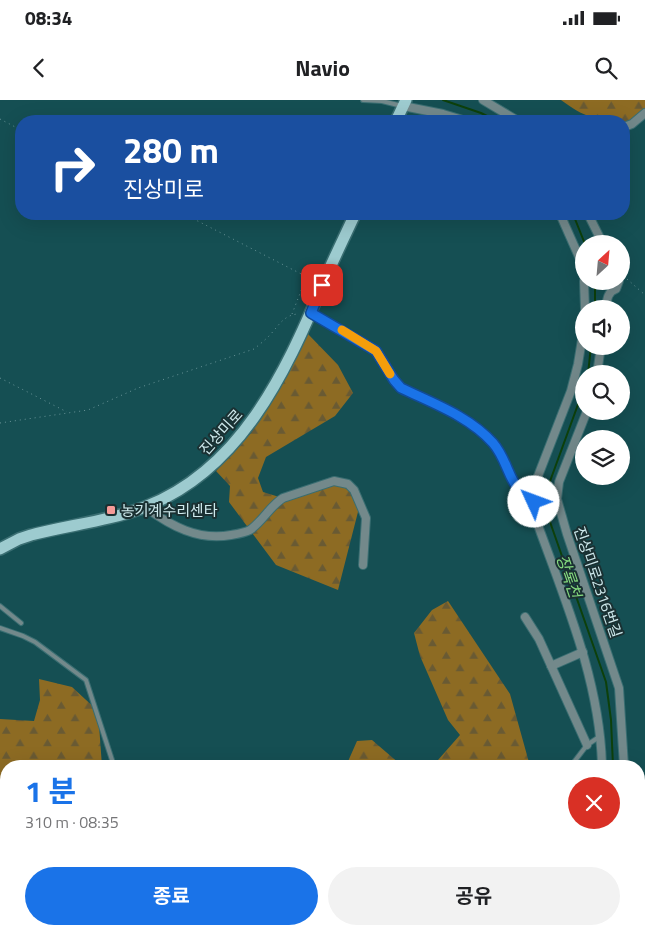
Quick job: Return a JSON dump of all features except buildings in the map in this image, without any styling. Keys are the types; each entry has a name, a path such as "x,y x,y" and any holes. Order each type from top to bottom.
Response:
{"main road":[{"path":"399,115 405,103"},
{"name":"진상미로","path":"0,548 31,534 145,507 177,492 216,462 242,434 269,396 311,313 352,220"}],"street":[{"path":"483,100 508,115"},
{"path":"405,103 446,115"},
{"path":"630,125 645,113"},
{"path":"563,220 575,248"},
{"path":"591,220 598,235"},
{"path":"607,300 608,295 614,290"},
{"path":"579,355 575,379 538,476 534,502 539,528 583,652 594,693 602,760"},
{"name":"진상미로2316번길","path":"583,420 559,482 557,499 619,688 624,760"},
{"path":"145,507 172,525 186,531 199,535 223,537 248,531 257,524 277,501 283,498 334,481 340,481 348,484 354,490 366,518 362,565"},
{"path":"525,617 539,639 587,745"},
{"path":"551,666 583,652"}],"lane":[{"path":"363,100 405,103"},
{"path":"311,313 376,351 401,388 461,417 479,429 503,455 520,492 534,502"},
{"path":"0,606 21,623"},
{"path":"0,628 35,642 86,680 112,760"},
{"path":"576,760 587,745 600,736"}],"path":[{"path":"0,119 15,127"},
{"path":"196,220 322,285"},
{"path":"292,314 307,277"},
{"path":"630,282 645,296"},
{"path":"0,423 88,410 138,388 254,349 268,337 284,318 292,314 311,313"},
{"path":"0,378 67,413"}],"green space":[{"path":"561,100 645,100 645,109 631,123 630,115 586,115"},
{"path":"308,334 338,365 353,393 335,416 266,457 258,478 263,492 289,500 338,484 349,490 359,508 338,590 276,565 229,502 230,486 216,471 251,433 277,392"},
{"path":"448,601 510,694 528,760 438,760 460,735 448,720 420,656 414,633 432,610"},
{"path":"39,679 72,687 98,711 102,760 0,760 0,719 34,721 40,700"},
{"path":"372,740 395,760 349,760 357,741"}],"waterway":[{"name":"장록천","path":"443,100 485,115"},
{"name":"장록천","path":"575,220 581,235"},
{"name":"장록천","path":"595,290 595,300"},
{"name":"장록천","path":"589,365 590,355"},
{"name":"장록천","path":"575,413 549,484 547,503 549,519 606,682 611,720 613,760"}],"slow traffic":[{"path":"342,330 376,351 390,374"}],"place":[{"name":"농기계수리센타","path":"111,510"}],"route":[{"path":"322,285 311,313 376,351 401,388 461,417 479,429 503,455 520,492 534,502"}]}
